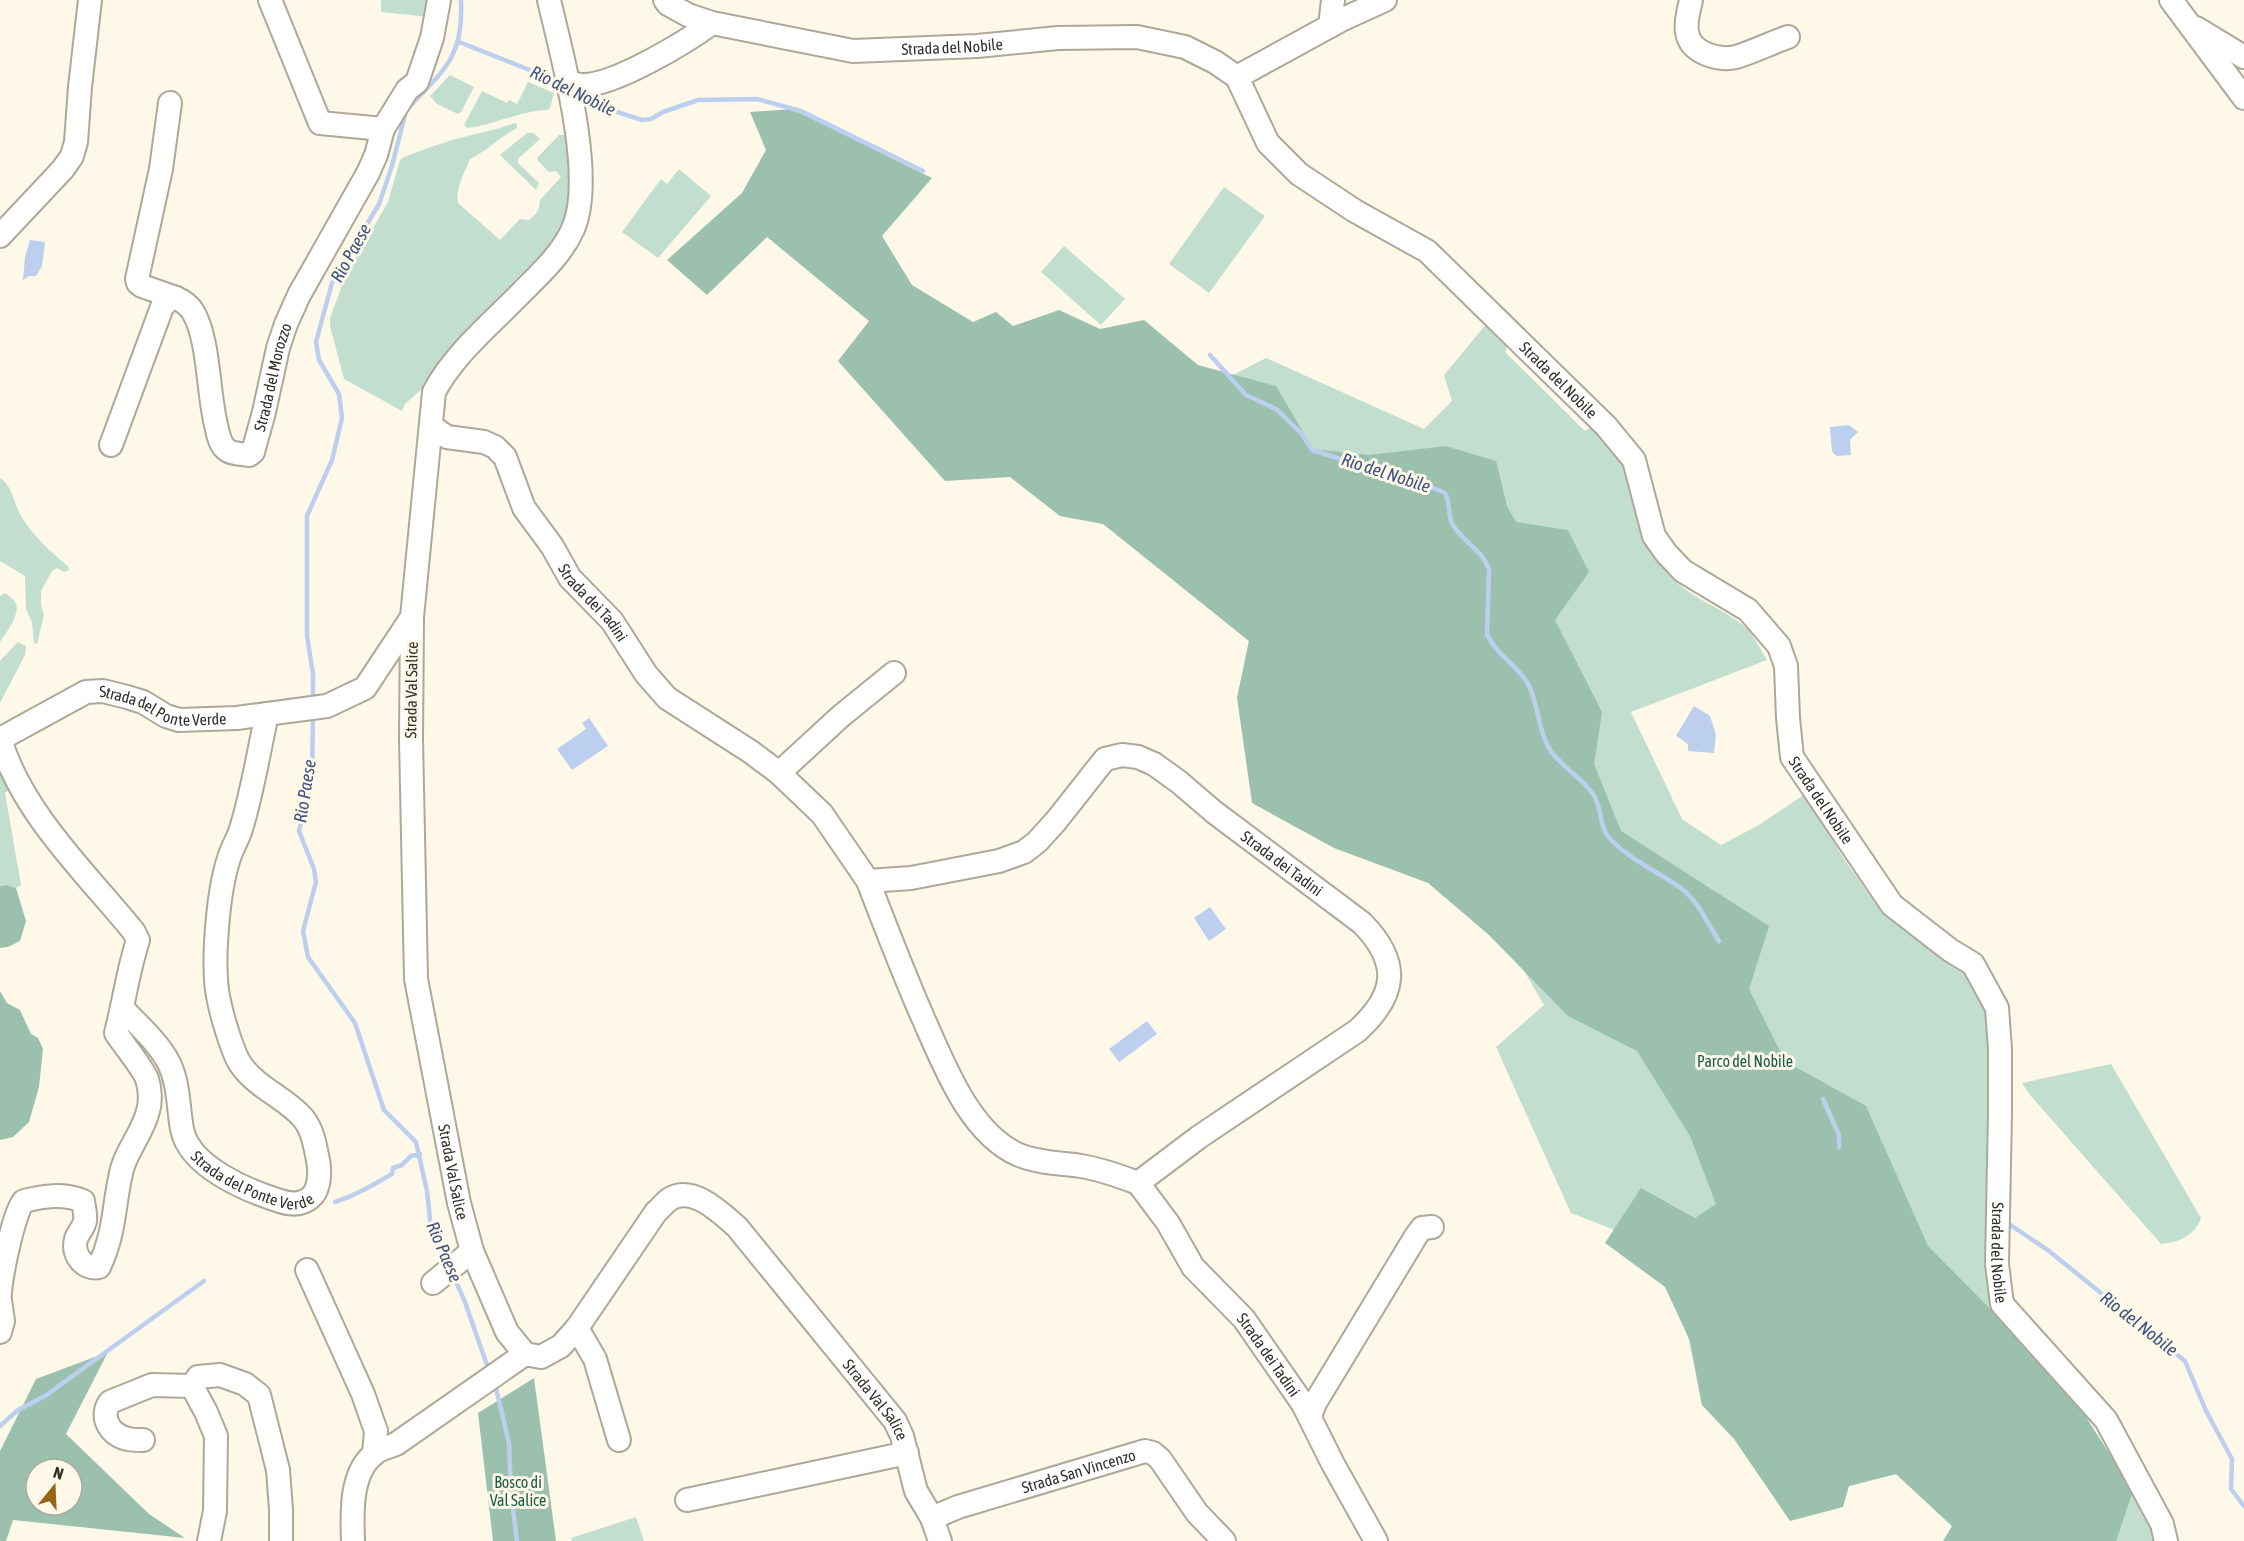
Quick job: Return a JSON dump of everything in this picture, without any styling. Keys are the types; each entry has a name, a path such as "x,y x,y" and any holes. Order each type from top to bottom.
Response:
{"street":[{"path":"0,236 63,169 72,156 76,142 90,0"},
{"path":"270,0 320,123 383,129"},
{"name":"Strada del Morozzo","path":"170,103 161,169 137,279 142,286 176,298 192,311 201,329 213,412 220,442 227,450 249,455 253,452 286,324 299,295 368,173 383,129 406,90 417,82 432,38 439,0"},
{"name":"Strada Val Salice","path":"549,0 569,88 580,171 580,205 572,230 548,266 476,339 441,379 434,392 412,617 411,739 416,979 459,1203 472,1251 507,1332 525,1354 541,1357 561,1346 577,1328 656,1212 672,1198 693,1196 716,1208 737,1227 813,1317 895,1421 916,1491 932,1518 940,1541"},
{"path":"1330,26 1334,0"},
{"path":"1237,77 1330,26 1385,0"},
{"path":"1691,0 1687,34 1695,49 1707,54 1735,57 1788,37"},
{"path":"2171,0 2244,98"},
{"path":"656,58 668,44 672,31 667,2"},
{"name":"Strada del Nobile","path":"667,2 688,15 712,23 853,51 977,46 1058,38 1137,37 1185,47 1215,62 1237,77 1268,143 1299,174 1355,211 1427,251 1605,426 1634,460 1654,536 1666,554 1683,571 1748,610 1779,646 1786,666 1787,709 1792,757 1892,905 1950,950 1973,964 1997,1008 2000,1049 1997,1264 2002,1304 2106,1420 2162,1524 2166,1541"},
{"path":"569,88 612,78 689,40 712,23"},
{"path":"2192,26 2244,57"},
{"path":"111,446 162,307 168,300 176,298"},
{"name":"Strada dei Tadini","path":"431,426 447,437 484,442 495,447 505,457 524,508 552,546 570,578 612,621 646,674 668,698 779,773 822,814 868,881 901,969 941,1061 955,1087 991,1136 1020,1155 1051,1164 1083,1166 1138,1183 1168,1223 1193,1267 1244,1319 1310,1416 1333,1464 1376,1541"},
{"name":"Strada del Ponte Verde","path":"0,1293 1,1278 15,1223 20,1205 24,1201 72,1196 83,1201 85,1222 76,1240 76,1252 83,1265 92,1268 99,1267 108,1247 122,1170 129,1150 149,1110 147,1077 116,1034 126,979 138,940 127,923 33,811 8,764 0,739 86,692 95,691 142,702 166,716 179,720 214,720 327,706 365,688 412,617"},
{"path":"779,773 841,716 894,673"},
{"name":"Strada del Ponte Verde","path":"122,1008 151,1038 168,1062 174,1076 182,1131 189,1148 203,1163 224,1176 271,1198 290,1204 299,1204 315,1193 319,1172 309,1127 302,1117 250,1075 240,1064 219,1002 215,979 222,883 229,855 241,829 267,714"},
{"name":"Strada dei Tadini","path":"868,881 911,878 999,861 1024,852 1037,842 1056,821 1105,759 1122,755 1138,757 1154,764 1362,923 1377,938 1388,960 1389,979 1384,998 1374,1015 1358,1031 1199,1137 1138,1183"},
{"name":"Strada dei Tadini","path":"1310,1416 1416,1236 1422,1228 1432,1227"},
{"path":"443,1274 472,1251"},
{"path":"308,1270 363,1394 376,1431 374,1454"},
{"path":"0,1300 3,1321 0,1332"},
{"path":"577,1328 595,1359 619,1440"},
{"path":"353,1541 354,1497 361,1471 374,1454 396,1444 525,1354"},
{"path":"192,1386 198,1377 220,1376 245,1384 259,1395 278,1470 281,1541"},
{"path":"143,1440 127,1439 114,1433 107,1425 106,1408 111,1402 152,1385 192,1386"},
{"path":"192,1386 216,1436 215,1511 209,1541"},
{"name":"Strada San Vincenzo","path":"932,1518 958,1507 1145,1451 1153,1453 1160,1459 1197,1513 1224,1541"},
{"name":"Strada Val Salice","path":"687,1500 906,1453"}],"green space":[{"path":"381,0 434,0 430,17 381,12"},
{"path":"450,75 474,87 458,114 437,104 430,96"},
{"path":"528,82 554,93 550,108 467,128 464,125 482,91 507,103 509,100 517,104"},
{"name":"Parco del Nobile","path":"792,109 932,178 882,236 912,285 973,322 996,312 1013,326 1059,310 1100,329 1144,320 1198,365 1276,386 1313,449 1369,455 1446,446 1496,461 1507,506 1516,522 1568,530 1589,572 1555,620 1602,712 1594,764 1621,831 1769,926 1749,989 1785,1061 1866,1106 1928,1246 2032,1351 2074,1398 2133,1491 2116,1541 1943,1541 1952,1526 1896,1474 1849,1486 1843,1507 1790,1521 1734,1439 1702,1405 1690,1341 1665,1287 1605,1243 1641,1188 1695,1218 1716,1204 1690,1136 1637,1051 1568,1016 1489,935 1428,883 1334,848 1252,803 1237,698 1249,641 1103,524 1060,516 1010,477 945,481 838,361 869,321 767,237 707,295 667,260 742,193 766,150 750,112"},
{"path":"517,124 517,128 470,159 459,186 458,203 500,240 520,219 529,220 534,216 539,209 540,200 561,177 556,171 549,172 537,158 559,135 567,135 570,165 569,192 559,232 552,246 436,377 405,404 402,411 344,379 330,318 345,277 388,202 400,160 444,143"},
{"path":"527,133 534,133 540,139 518,159 518,163 539,183 536,190 500,155"},
{"path":"679,169 711,196 658,258 622,232 661,179 667,184"},
{"path":"1224,187 1265,216 1209,293 1169,264"},
{"path":"1064,246 1125,299 1101,325 1041,272"},
{"name":"Parco del Nobile","path":"1488,322 1507,339 1506,353 1585,431 1592,426 1621,460 1632,484 1654,554 1669,575 1689,592 1744,626 1767,660 1631,712 1682,819 1721,845 1759,825 1805,794 1842,856 1877,906 1914,937 1931,945 1969,971 1983,995 1991,1029 1985,1224 1987,1278 1997,1315 2105,1448 2133,1491 2156,1541 1959,1541 1952,1526 1896,1474 1849,1486 1702,1405 1671,1252 1571,1213 1496,1047 1544,1005 1466,872 1351,807 1237,698 1249,641 1041,473 1266,358 1424,429 1452,401 1444,375"},
{"path":"0,478 8,486 19,513 27,525 43,544 68,566 69,570 64,572 57,568 52,571 41,591 44,615 37,644 34,643 32,622 26,609 25,576 0,561"},
{"path":"5,593 14,601 17,608 12,624 0,642 0,596"},
{"path":"18,642 26,646 25,655 0,703 0,661"},
{"path":"0,768 10,789 5,793 21,885 16,888 7,885 0,886"},
{"path":"7,885 16,888 26,921 20,941 0,948 0,886"},
{"path":"0,991 7,1003 20,1010 31,1034 38,1038 43,1049 39,1087 29,1122 13,1137 0,1140"},
{"path":"2111,1064 2201,1218 2190,1234 2180,1240 2161,1244 2022,1083"},
{"path":"108,1352 66,1434 149,1514 185,1538 13,1520 6,1541 0,1541 0,1451 36,1379"},
{"name":"Bosco di Val Salice","path":"534,1378 556,1541 493,1541 478,1413"},
{"path":"636,1517 644,1541 572,1541 571,1538"}],"water":[{"path":"30,240 45,242 42,266 36,276 29,276 23,280 25,257"},
{"path":"1849,425 1858,432 1850,440 1851,455 1837,456 1832,452 1830,427"},
{"path":"1694,706 1710,716 1716,735 1714,753 1688,751 1688,744 1676,736"},
{"path":"589,718 608,746 572,770 557,749 586,729 582,723"},
{"path":"1210,907 1226,929 1209,941 1194,918"},
{"path":"1147,1021 1157,1034 1119,1062 1109,1049"}],"waterway":[{"name":"Rio Paese","path":"409,107 442,72 455,49 459,36 461,0"},
{"name":"Rio del Nobile","path":"459,42 560,82"},
{"name":"Rio del Nobile","path":"579,95 593,104 642,120 651,119 663,112 698,100 757,99 801,111 923,171"},
{"name":"Rio Paese","path":"313,701 313,674 307,636 307,516 332,460 342,418 339,394 319,360 316,342 332,283 379,204 392,166 405,115"},
{"name":"Rio del Nobile","path":"1210,355 1246,395 1276,409 1302,434 1312,450 1409,478 1445,493 1453,525 1482,556 1489,569 1487,635 1528,684 1549,748 1593,794 1604,829 1611,840 1688,894 1719,941"},
{"name":"Rio Paese","path":"313,716 312,779 299,831 314,869 316,882 303,931 308,957 355,1023 384,1110 416,1142 427,1191 431,1229 446,1262"},
{"name":"Rio del Nobile","path":"1823,1099 1839,1135 1839,1147"},
{"path":"335,1202 378,1182 392,1174 393,1168 402,1165 411,1156 420,1154"},
{"name":"Rio del Nobile","path":"2006,1222 2049,1251 2185,1361 2206,1411 2232,1459 2231,1489 2244,1506"},
{"name":"Rio Paese","path":"453,1275 489,1371"},
{"path":"0,1426 18,1410 45,1396 204,1281"},
{"name":"Rio Paese","path":"495,1384 509,1443 511,1493 517,1541"}]}
